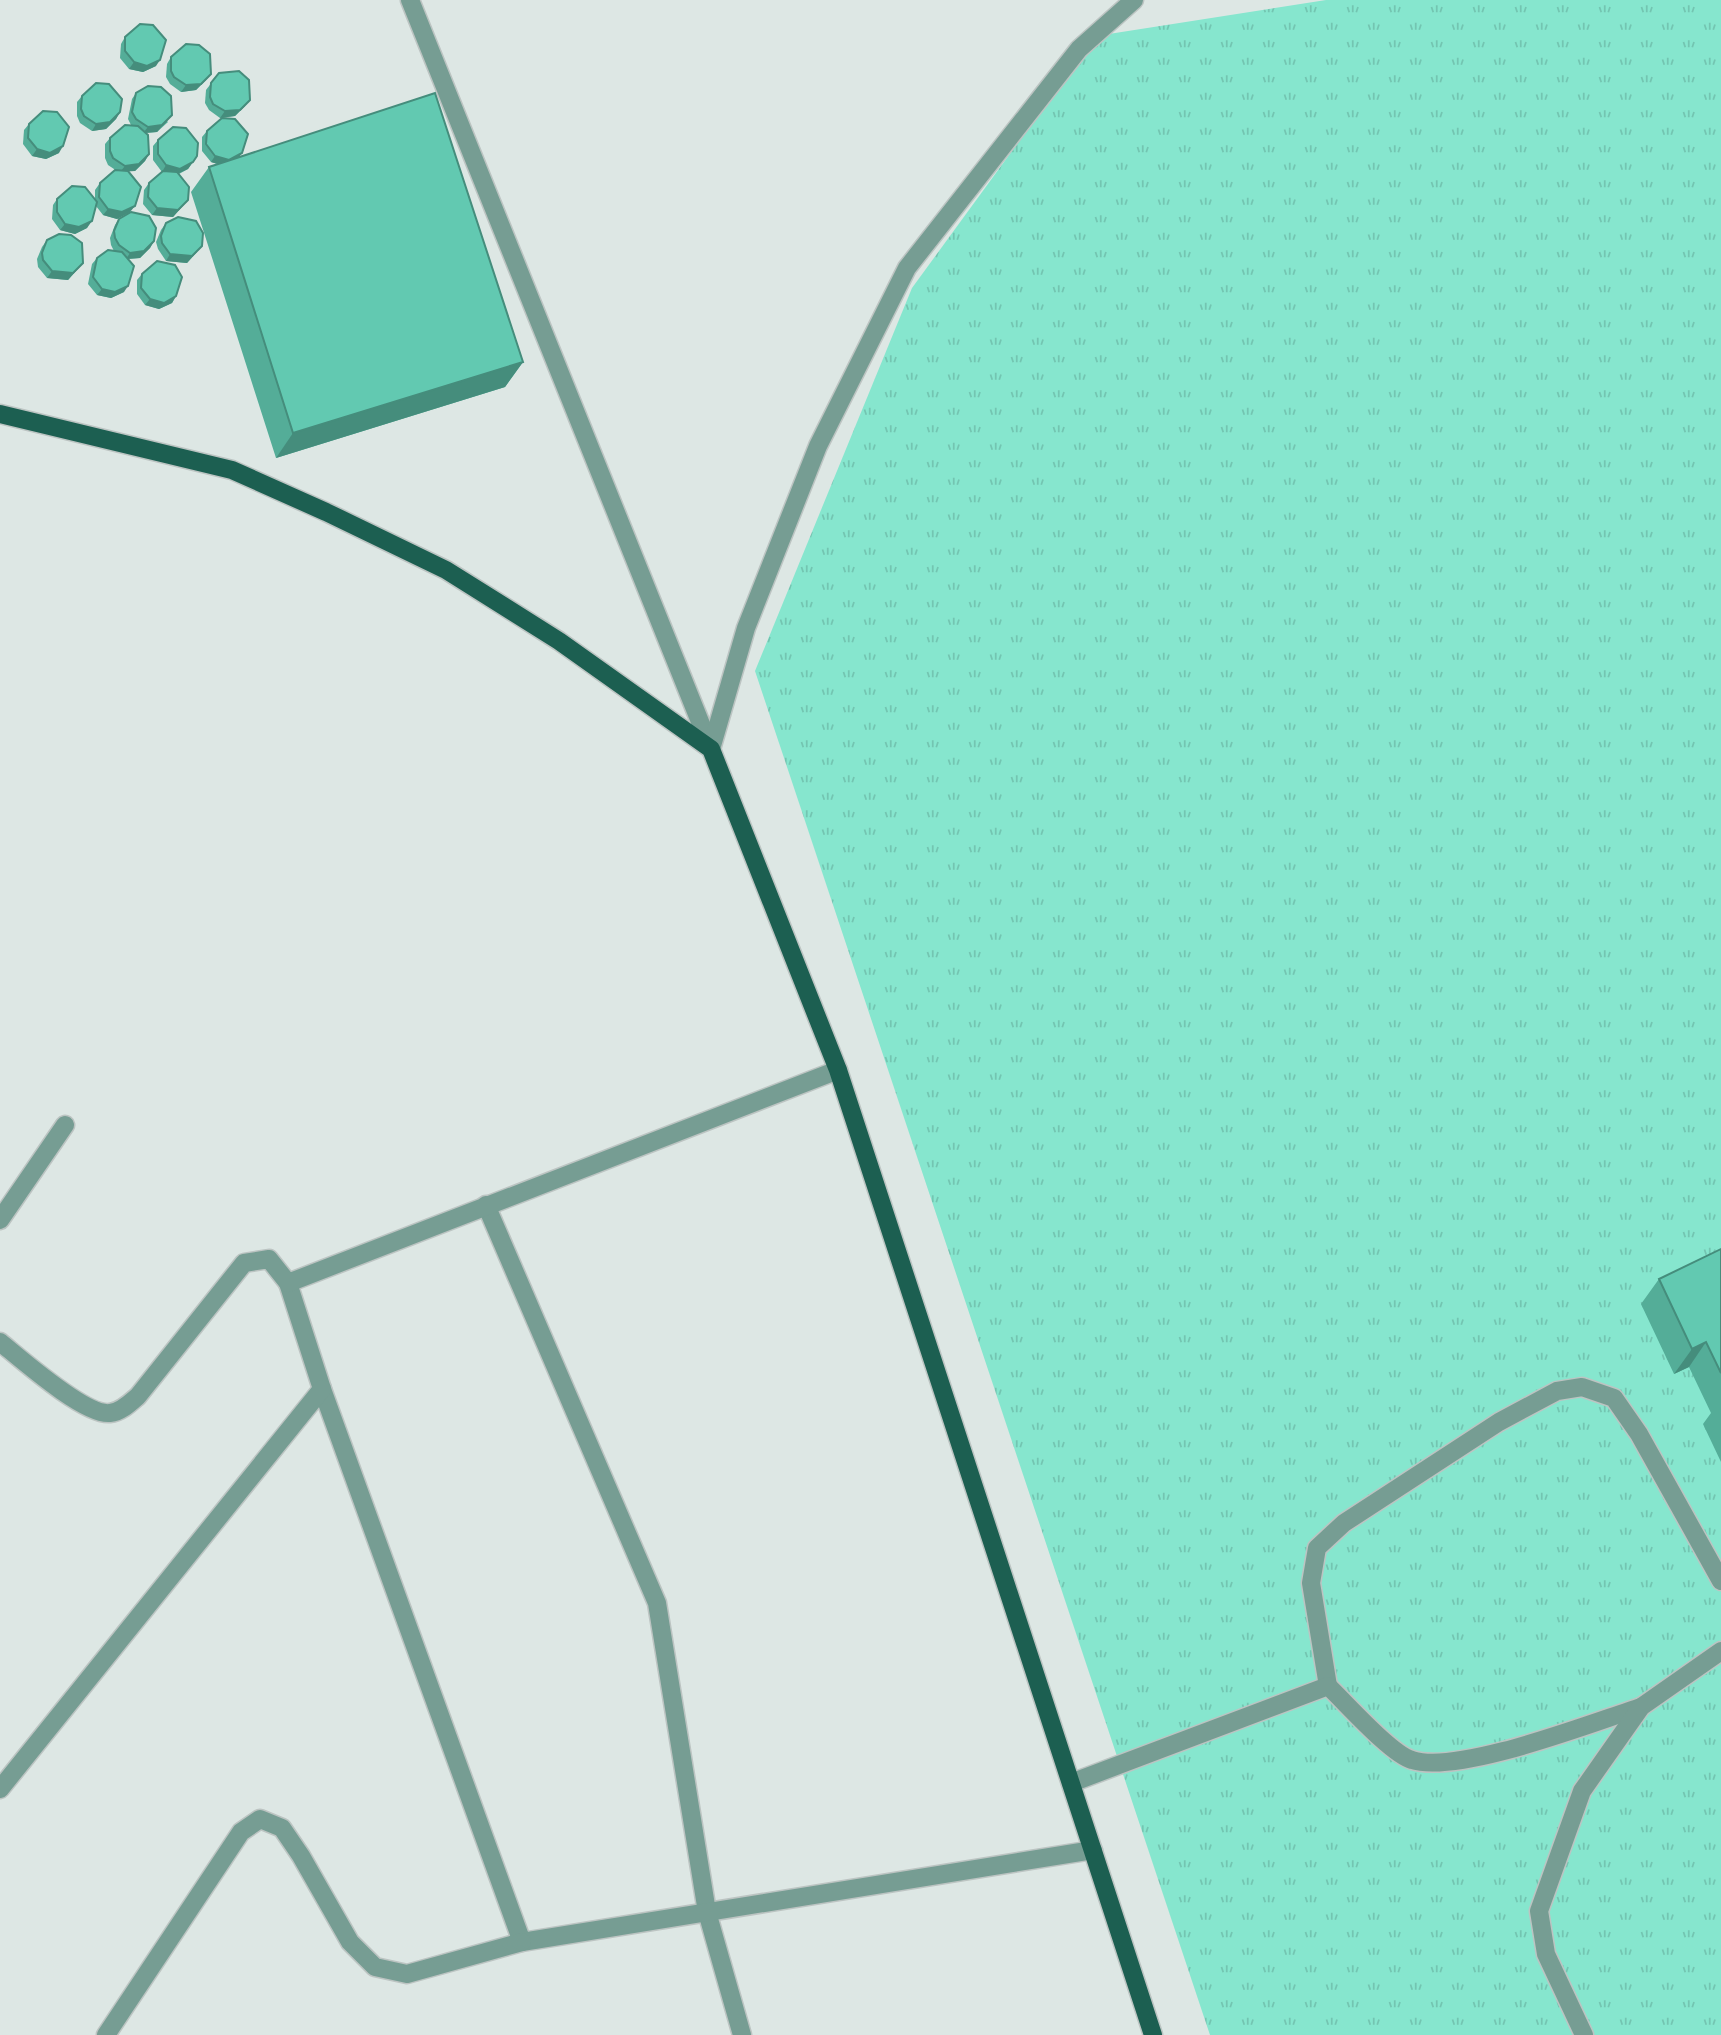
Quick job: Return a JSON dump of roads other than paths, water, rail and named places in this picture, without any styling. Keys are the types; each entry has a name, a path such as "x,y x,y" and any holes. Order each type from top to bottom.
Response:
{"main road":[{"path":"0,414 232,470 326,512 446,570 559,641 711,749 838,1070 1153,2035"}],"street":[{"path":"410,0 711,749"},
{"path":"711,749 746,628 818,446 907,268 1079,49 1134,0"},
{"path":"288,1283 838,1070"},
{"path":"0,1220 65,1125"},
{"path":"486,1205 657,1602 708,1912 742,2035"},
{"path":"2,1348 88,1408 109,1413 122,1409 138,1396 244,1263 269,1259 288,1283 322,1389 522,1942"},
{"path":"1721,1581 1639,1434 1614,1398 1583,1387 1557,1391 1499,1422 1344,1523 1317,1548 1311,1583 1328,1686 1391,1746 1411,1760 1449,1764 1640,1707 1721,1651"},
{"path":"0,1789 322,1389"},
{"path":"1071,1783 1328,1686"},
{"path":"1584,2035 1546,1954 1539,1911 1582,1791 1640,1707"},
{"path":"106,2035 241,1832 260,1819 282,1828 350,1942 374,1967 407,1974 522,1942 1093,1850"}]}
